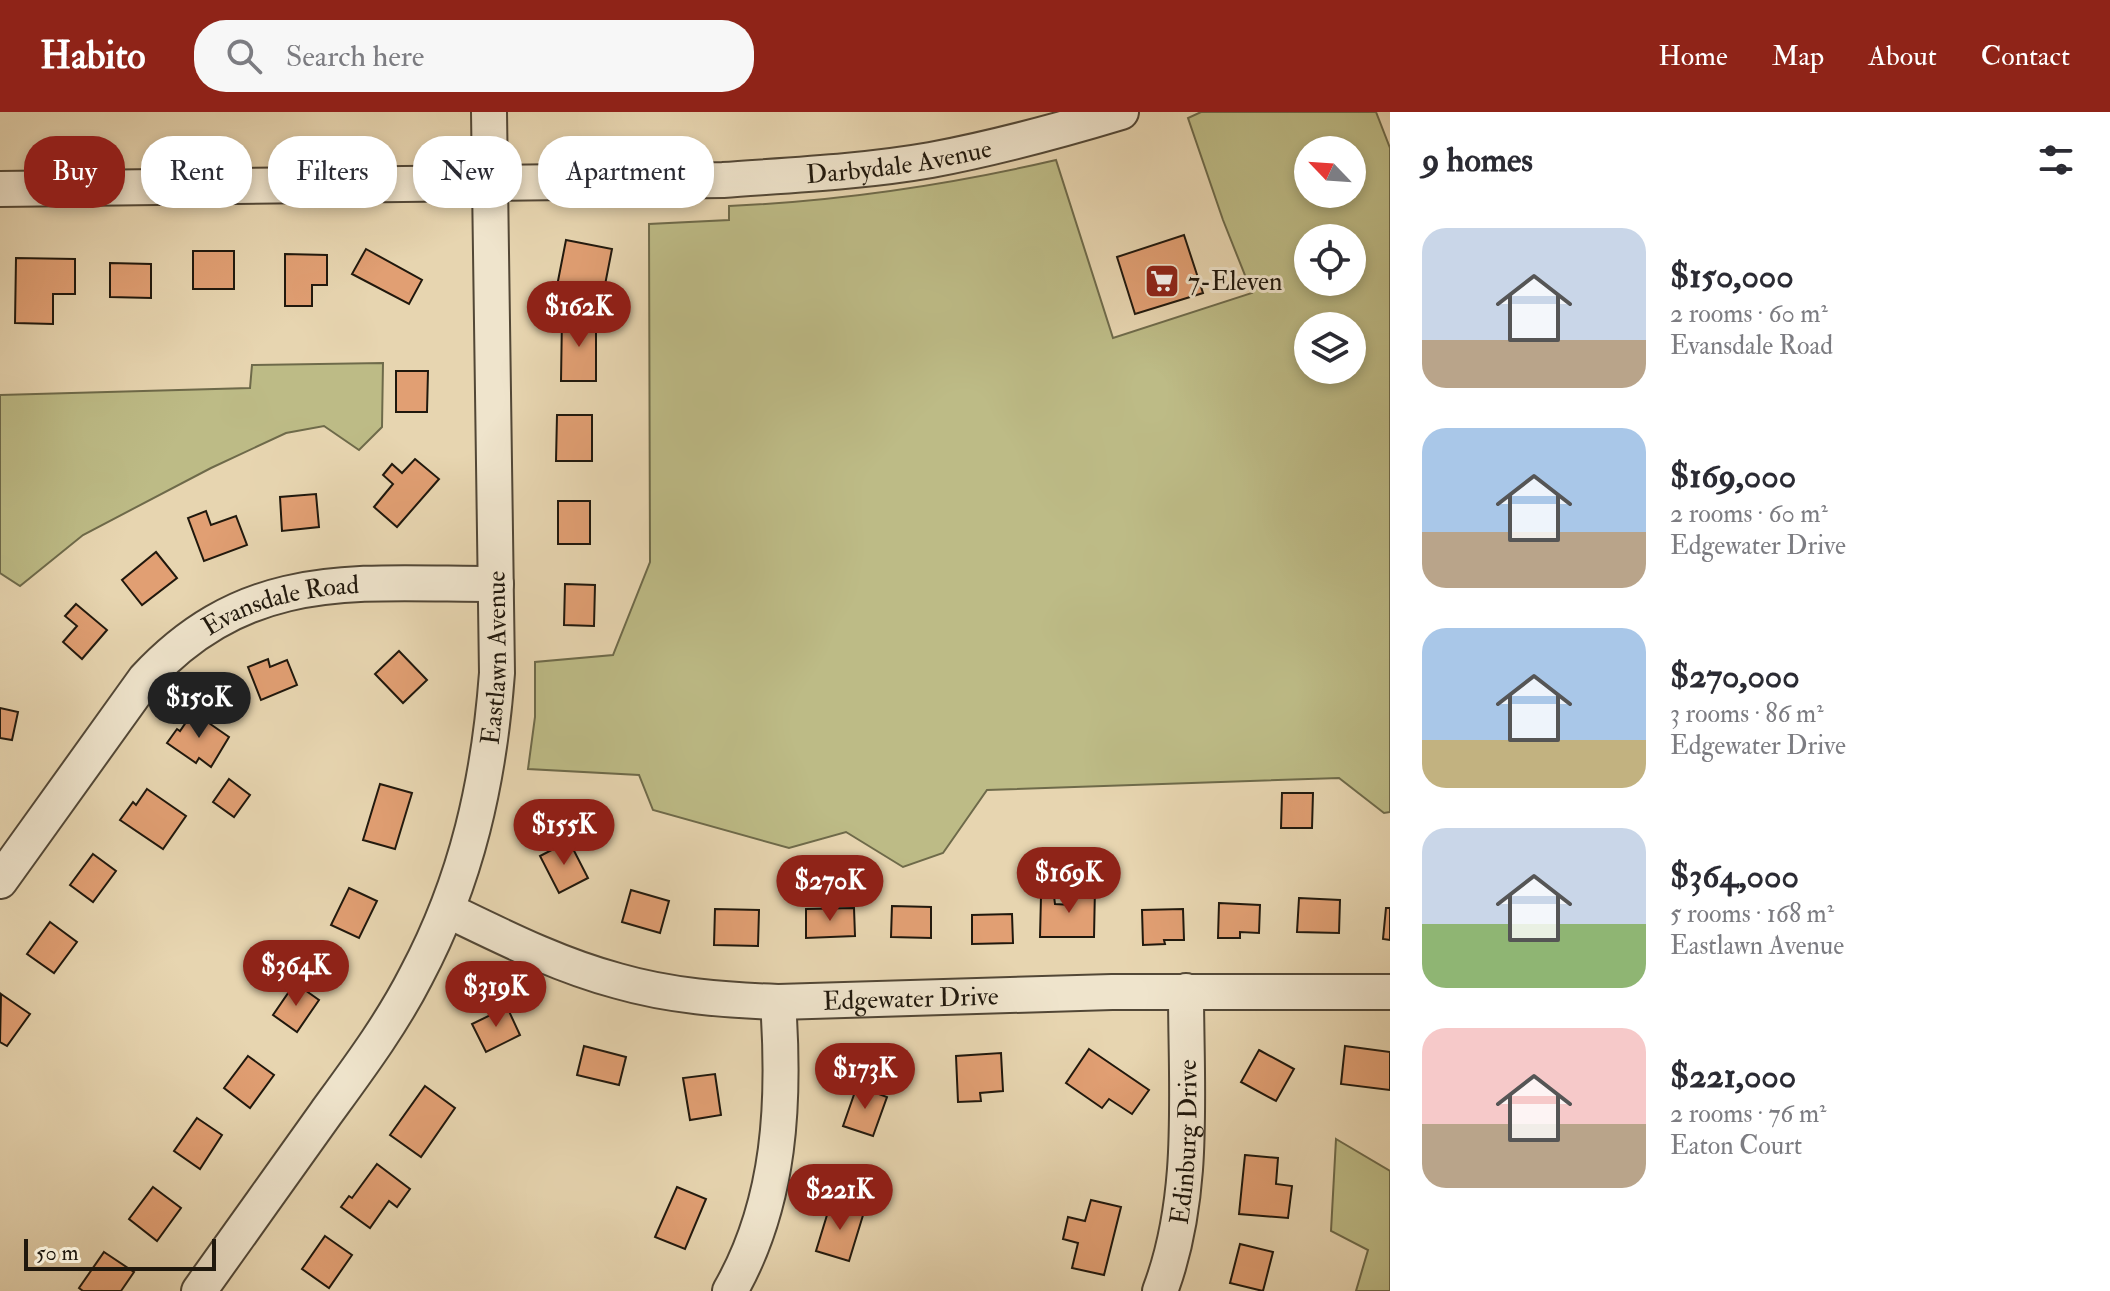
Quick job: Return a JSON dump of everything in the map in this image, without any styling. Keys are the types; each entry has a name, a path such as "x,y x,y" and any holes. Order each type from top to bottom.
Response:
{"street":[{"name":"Eastlawn Avenue","path":"489,112 490,136"},
{"name":"Darbydale Avenue","path":"522,182 723,180 825,173 986,149 1121,112"},
{"name":"Darbydale Avenue","path":"0,189 413,183"},
{"name":"Eastlawn Avenue","path":"199,1291 382,1035 416,976 447,910 464,864 481,801 492,738 497,673 491,208"},
{"name":"Evansdale Road","path":"0,881 12,837 145,679 168,655 214,621 274,595 313,587 380,582 496,584"},
{"name":"Edgewater Drive","path":"447,910 562,963 664,992 723,1000 778,1002 1186,991 1390,992"},
{"name":"Edinburg Drive","path":"1160,1291 1179,1220 1185,1168 1186,991"},
{"path":"730,1291 753,1245 773,1176 780,1118 782,1060 778,1002"}],"shaded area":[{"path":"1201,112 1376,112 1390,148 1390,812 1384,813 1339,778 987,790 943,853 903,867 846,832 789,848 653,810 639,775 528,769 535,717 535,662 613,655 650,562 649,224 729,220 729,206 894,190 1056,160 1113,338 1252,293 1188,118"},
{"path":"383,363 382,427 359,450 324,426 286,433 83,535 20,586 0,573 0,395 250,388 252,365"},
{"path":"1336,1139 1390,1171 1390,1291 1356,1291 1368,1250 1331,1231"}],"building":[{"name":"7-Eleven","path":"1184,235 1203,293 1135,314 1117,257"},
{"path":"566,240 612,249 603,295 557,286"},
{"path":"366,249 422,280 409,304 352,274"},
{"path":"193,251 234,251 234,289 193,289"},
{"path":"285,254 327,255 327,285 312,285 312,306 285,306"},
{"path":"16,258 75,259 75,294 53,294 53,324 15,323"},
{"path":"110,263 151,264 151,298 110,297"},
{"path":"562,316 596,316 596,381 561,381"},
{"path":"396,371 428,371 427,412 396,412"},
{"path":"557,415 592,415 592,461 556,461"},
{"path":"415,459 439,479 397,527 374,507 393,484 383,475 392,464 402,473"},
{"path":"316,494 319,527 282,531 280,497"},
{"path":"558,501 590,501 590,544 558,544"},
{"path":"206,511 211,525 236,516 247,545 204,561 188,518"},
{"path":"156,552 177,578 142,605 122,580"},
{"path":"565,584 595,585 594,626 564,625"},
{"path":"76,604 107,630 82,659 63,642 77,626 65,616"},
{"path":"399,651 427,680 403,703 375,674"},
{"path":"268,659 270,667 287,660 297,685 261,700 248,667"},
{"path":"0,708 18,712 12,740 0,738"},
{"path":"193,712 229,737 211,767 199,758 196,763 167,743"},
{"path":"229,779 250,795 234,817 213,802"},
{"path":"380,784 412,793 395,849 363,840"},
{"path":"147,789 186,816 163,849 120,820"},
{"path":"1282,793 1313,793 1312,828 1281,828"},
{"path":"569,841 588,878 559,893 540,856"},
{"path":"93,854 116,871 93,902 70,885"},
{"path":"1073,887 1095,887 1094,937 1040,937 1041,896 1054,896 1055,904 1072,905"},
{"path":"349,888 377,901 359,938 331,925"},
{"path":"631,890 669,901 660,933 622,922"},
{"path":"1299,898 1340,900 1339,933 1297,932"},
{"path":"1219,903 1260,905 1259,933 1240,932 1240,938 1218,938"},
{"path":"892,906 931,907 931,938 891,937"},
{"path":"854,908 855,936 806,938 806,909"},
{"path":"1386,908 1390,908 1390,940 1383,939"},
{"path":"715,909 759,910 758,946 714,945"},
{"path":"1183,909 1184,940 1164,940 1165,944 1143,945 1142,910"},
{"path":"1012,914 1013,943 972,944 972,915"},
{"path":"50,922 77,942 54,973 27,954"},
{"path":"295,983 319,1000 297,1032 273,1015"},
{"path":"1,994 30,1014 7,1046 0,1042"},
{"path":"507,1007 520,1035 486,1052 472,1024"},
{"path":"584,1046 626,1057 619,1085 577,1075"},
{"path":"1345,1046 1390,1052 1390,1090 1341,1084"},
{"path":"1089,1049 1149,1090 1132,1114 1109,1099 1102,1108 1066,1083"},
{"path":"1259,1050 1294,1069 1276,1101 1241,1082"},
{"path":"1001,1053 1003,1091 980,1093 981,1101 958,1102 956,1056"},
{"path":"248,1056 274,1075 250,1108 224,1088"},
{"path":"715,1074 721,1115 690,1120 683,1078"},
{"path":"425,1086 455,1108 421,1157 390,1135"},
{"path":"857,1086 887,1097 873,1136 843,1126"},
{"path":"197,1118 222,1135 200,1169 174,1151"},
{"path":"1245,1155 1278,1158 1276,1184 1292,1186 1288,1218 1239,1214"},
{"path":"377,1164 410,1189 397,1207 389,1201 370,1228 341,1207 349,1196 352,1198"},
{"path":"153,1187 181,1208 157,1241 129,1219"},
{"path":"677,1187 706,1199 685,1249 655,1237"},
{"path":"1091,1200 1121,1207 1104,1275 1072,1268 1078,1243 1063,1239 1068,1217 1085,1221"},
{"path":"831,1202 864,1212 849,1261 816,1251"},
{"path":"325,1236 352,1255 329,1288 302,1269"},
{"path":"1240,1244 1273,1252 1263,1291 1230,1283"},
{"path":"104,1252 134,1272 121,1291 83,1291 79,1288"}],"place":[{"name":"7-Eleven","path":"1162,281"}]}
